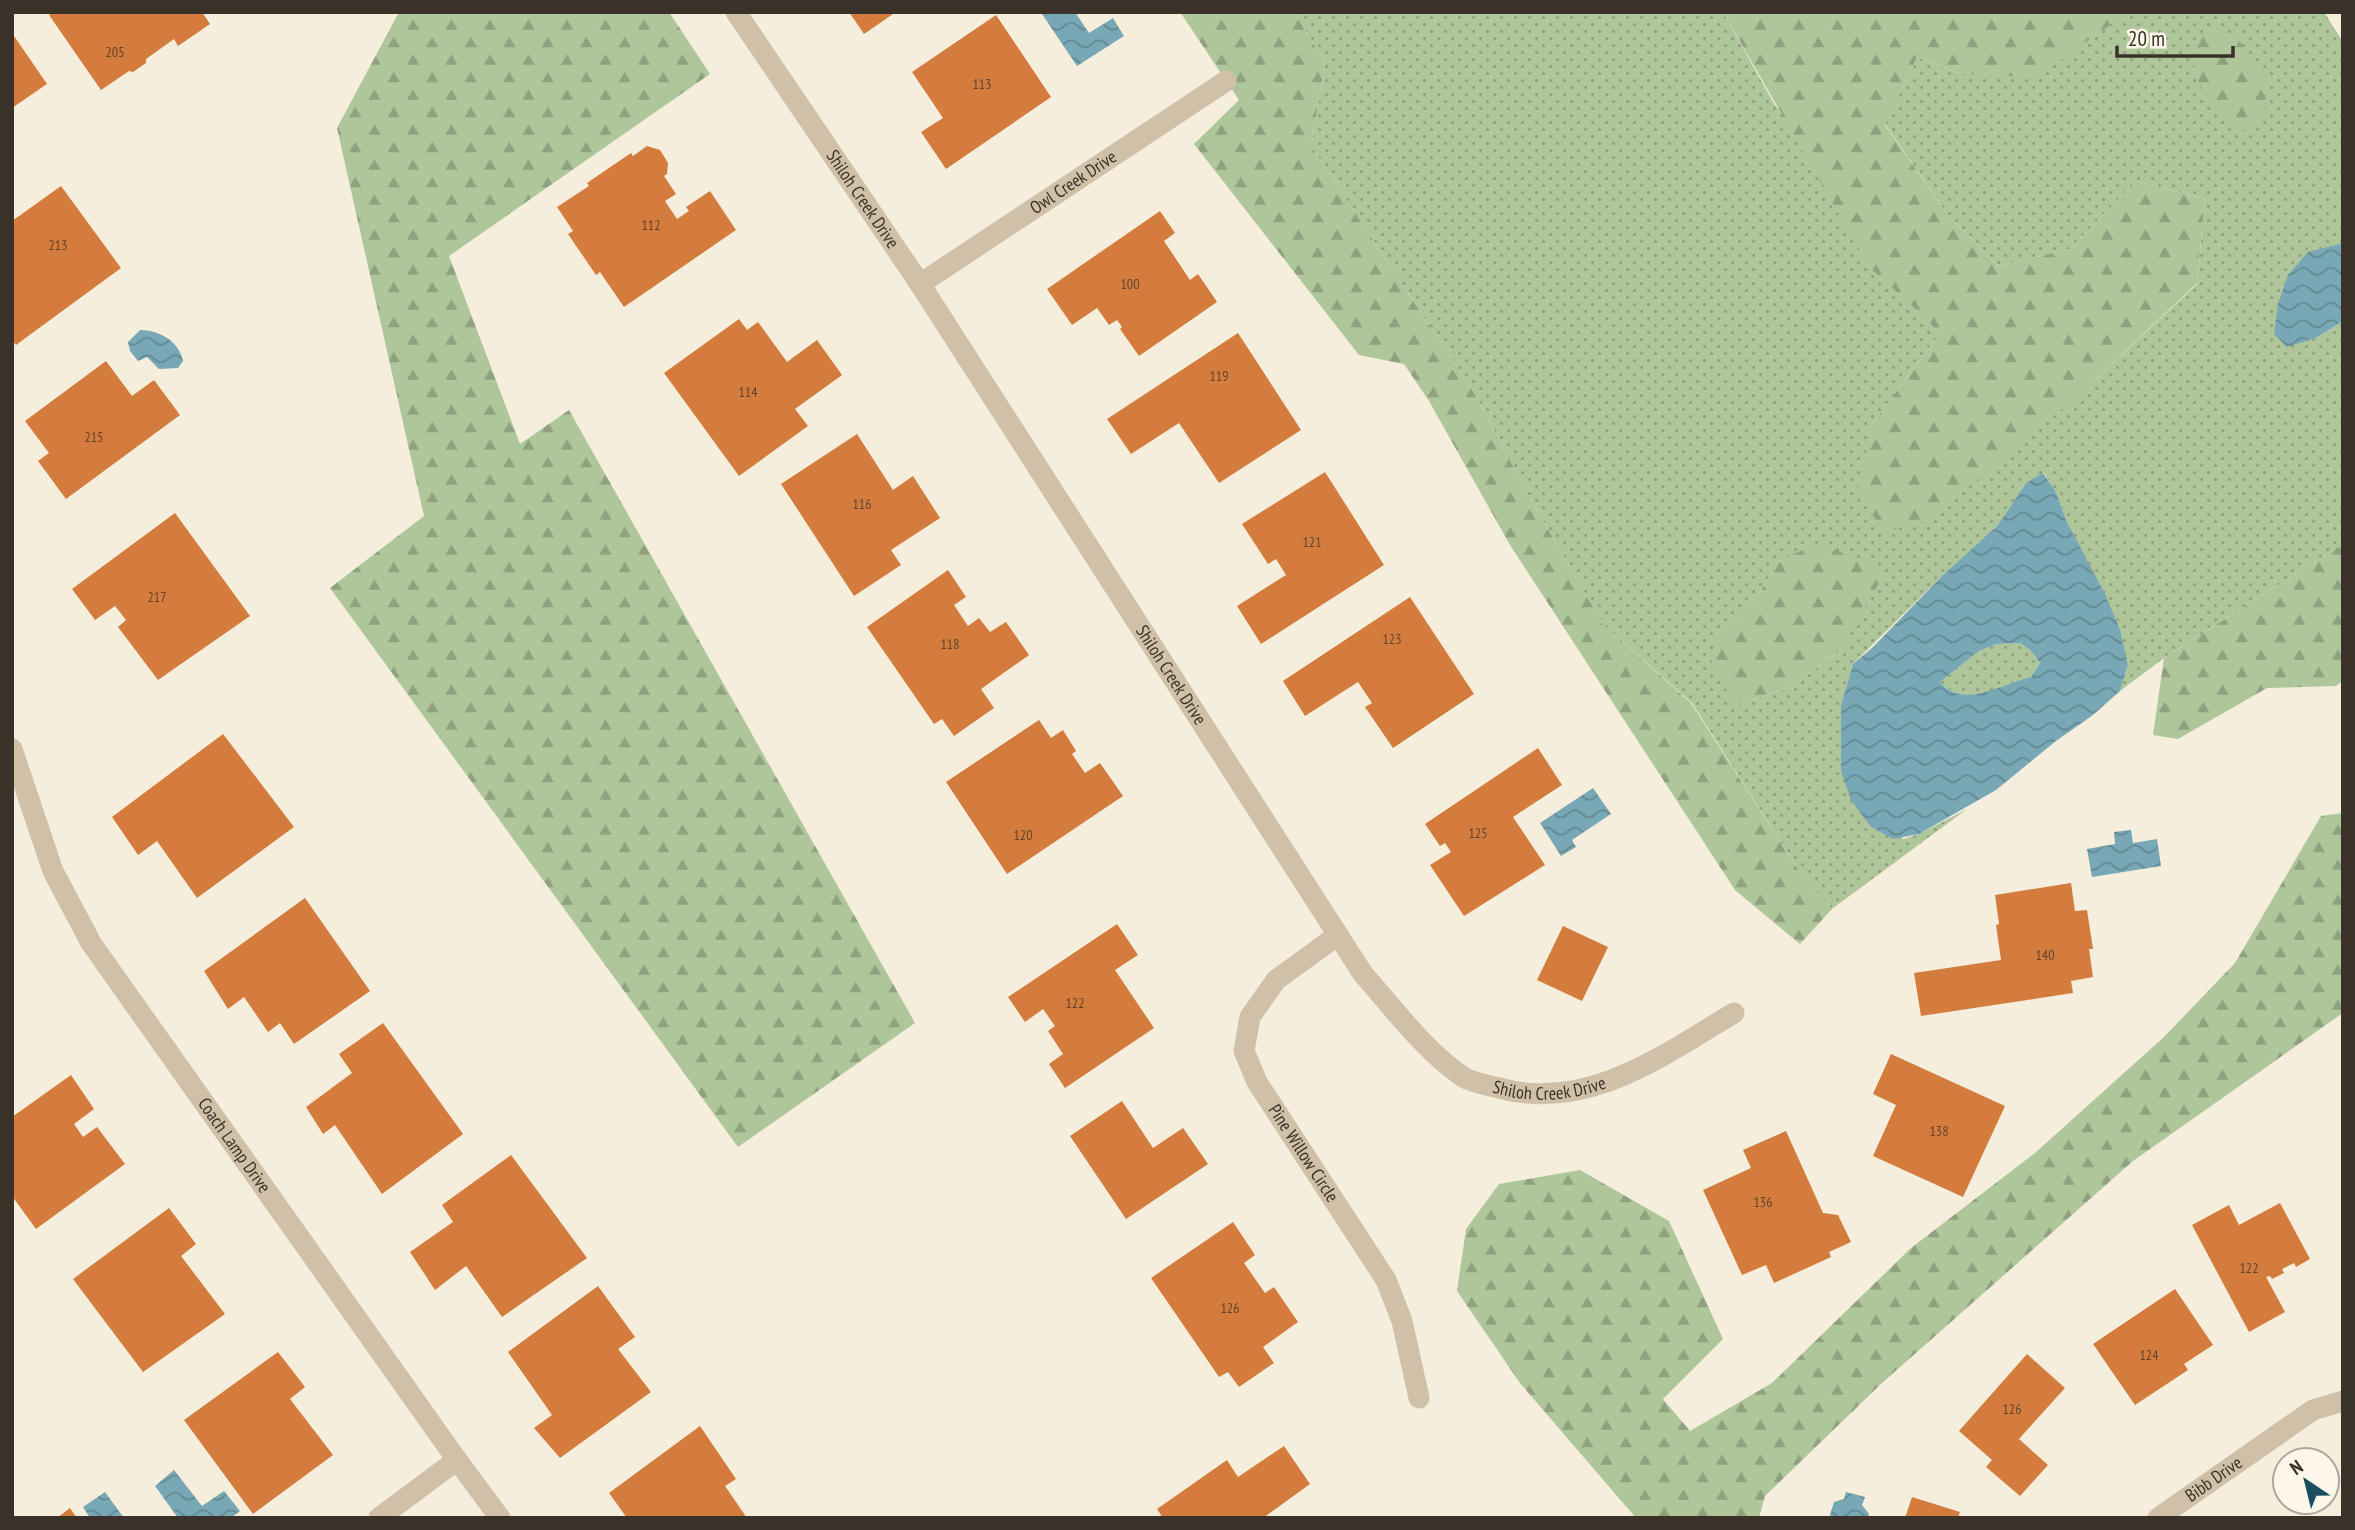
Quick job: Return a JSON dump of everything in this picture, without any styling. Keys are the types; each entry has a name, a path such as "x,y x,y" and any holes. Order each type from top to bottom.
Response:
{"street":[{"name":"Shiloh Creek Drive","path":"737,12 920,285 1363,974 1421,1040 1465,1078 1523,1094 1577,1092 1637,1071 1734,1013"},
{"name":"Owl Creek Drive","path":"920,285 1226,82"},
{"name":"Coach Lamp Drive","path":"12,749 53,871 91,943 500,1518"},
{"name":"Pine Willow Circle","path":"1338,935 1276,980 1250,1017 1244,1051 1257,1082 1387,1280 1402,1321 1419,1398"},
{"name":"Bibb Drive","path":"2158,1518 2314,1410 2343,1401"},
{"path":"379,1518 457,1460"}],"green space":[{"path":"399,12 669,12 710,74 449,256 520,444 569,410 915,1023 738,1147 330,588 424,516 337,128"},
{"path":"1180,12 1294,12 1325,62 1311,146 1476,396 1531,500 1603,624 1691,703 1803,877 1832,909 1800,944 1735,890 1510,545 1429,401 1404,364 1359,355 1194,144 1239,100"},
{"path":"1294,12 1723,12 1773,102 1939,335 1872,424 2091,384 2197,284 2205,199 2136,181 2070,249 1998,266 1947,214 1885,124 1917,57 1961,74 2128,12 2324,12 2343,42 2343,243 2326,248 2316,338 2343,321 2343,544 2164,658 2120,691 2128,665 2055,490 2044,473 2026,483 1998,525 1853,664 1841,705 1841,771 1903,839 1919,834 1967,809 1832,909 1803,877 1692,703 1603,624 1531,500 1476,396 1311,146 1325,62","holes":["1780,560 1841,649 1793,686 1737,705 1716,634 1748,611"]},
{"path":"1723,12 2128,12 2037,77 1961,74 1917,57 1885,125 1947,214 1998,266 2070,249 2136,181 2205,199 2197,283 2091,384 1998,464 1918,525 1884,531 1857,493 1872,424 1939,335 1928,320 1870,268"},
{"path":"2210,27 2236,36 2266,79 2265,117 2251,132 2234,125 2218,112 2197,78 2193,50"},
{"path":"1819,543 1886,571 1841,649 1793,686 1737,705 1711,667 1716,634 1748,611 1780,560"},
{"path":"2343,544 2343,681 2336,686 2267,688 2178,739 2153,735 2164,658"},
{"path":"2020,643 2031,651 2040,663 2031,677 1972,695 1950,690 1940,682 1979,651 1997,644"},
{"path":"2343,813 2343,1011 2340,1015 2133,1161 1882,1383 1765,1496 1759,1518 1636,1518 1520,1383 1457,1291 1466,1229 1499,1184 1580,1170 1669,1221 1723,1339 1663,1399 1690,1431 1772,1383 1911,1248 2035,1153 2164,1037 2235,963 2321,816"}],"water":[{"path":"1075,12 1089,33 1113,18 1124,36 1077,66 1042,14"},
{"path":"2343,243 2343,321 2316,338 2287,347 2274,334 2278,304 2288,275 2308,252"},
{"path":"140,330 154,332 173,342 183,361 178,368 159,369 147,357 138,361 130,351 128,342"},
{"path":"2043,473 2055,490 2067,522 2105,594 2120,630 2128,665 2120,691 1996,790 1919,834 1893,839 1871,827 1851,800 1841,771 1841,705 1853,664 1998,525 2026,483","holes":["2020,643 2031,651 2040,663 2031,677 1971,695 1950,690 1940,682 1979,651 1997,644"]},
{"path":"1593,788 1611,814 1572,840 1576,847 1561,856 1540,823"},
{"path":"2131,830 2133,843 2157,839 2161,866 2092,877 2087,849 2115,844 2114,832"},
{"path":"174,1470 202,1506 224,1491 240,1511 231,1518 178,1518 155,1486"},
{"path":"105,1492 124,1518 90,1518 83,1507"},
{"path":"1846,1492 1865,1497 1862,1505 1869,1514 1868,1518 1829,1518 1834,1502 1844,1499"}],"building":[{"path":"54,12 202,12 210,24 178,46 174,39 146,59 146,63 101,90 49,15"},
{"path":"849,12 896,12 864,34"},
{"path":"996,15 1051,97 946,169 921,132 943,118 912,72"},
{"path":"12,33 47,84 12,108"},
{"path":"647,146 660,150 668,163 667,174 664,176 676,194 665,201 677,219 689,211 686,207 710,191 736,230 624,307 600,272 596,275 568,234 573,231 557,207 631,153 633,156"},
{"path":"61,186 121,268 16,345 12,340 12,221"},
{"path":"1160,211 1175,233 1164,241 1190,280 1198,274 1217,302 1139,356 1120,329 1122,327 1117,320 1109,325 1097,308 1072,325 1047,289"},
{"path":"739,319 747,330 758,322 787,362 817,340 842,375 795,409 808,426 739,476 664,373"},
{"path":"1238,333 1301,430 1219,483 1179,423 1131,454 1107,419"},
{"path":"106,361 132,396 154,380 180,415 66,499 38,461 49,453 25,421"},
{"path":"857,434 893,490 913,476 940,518 891,550 901,565 854,596 781,484"},
{"path":"1325,472 1384,565 1261,644 1237,606 1286,575 1276,559 1268,564 1242,524"},
{"path":"175,513 250,616 158,680 118,627 126,620 115,606 95,620 72,589"},
{"path":"948,570 966,597 954,605 968,626 979,618 990,632 1006,622 1029,655 981,689 994,708 954,736 942,719 934,724 867,627"},
{"path":"1410,597 1474,694 1393,748 1365,707 1372,703 1358,682 1305,716 1283,681"},
{"path":"1039,720 1051,738 1063,730 1076,751 1072,754 1085,773 1100,763 1123,796 1007,874 946,782"},
{"path":"223,734 294,827 197,898 157,841 138,855 112,817"},
{"path":"1538,748 1562,785 1513,817 1545,865 1464,916 1430,865 1451,852 1445,843 1440,846 1425,824"},
{"path":"2071,883 2075,911 2087,910 2093,949 2089,949 2093,977 2071,981 2073,993 1921,1016 1914,973 2001,960 1995,895"},
{"path":"305,898 370,991 294,1044 280,1023 268,1032 244,997 228,1009 204,971"},
{"path":"1117,924 1138,955 1115,970 1154,1028 1065,1088 1049,1064 1063,1054 1048,1031 1055,1026 1043,1009 1025,1022 1008,997"},
{"path":"1563,926 1608,947 1582,1001 1537,980"},
{"path":"383,1023 463,1134 382,1194 335,1125 323,1134 306,1107 352,1073 339,1054"},
{"path":"1891,1054 2005,1106 1963,1197 1873,1156 1896,1105 1873,1094"},
{"path":"71,1075 94,1109 74,1124 83,1137 97,1127 125,1164 36,1229 12,1196 12,1117"},
{"path":"1122,1101 1153,1148 1183,1128 1208,1164 1126,1219 1070,1136"},
{"path":"1786,1131 1823,1213 1838,1215 1851,1242 1829,1252 1831,1257 1774,1283 1766,1265 1742,1275 1703,1190 1751,1168 1743,1150"},
{"path":"511,1155 587,1258 502,1317 466,1266 435,1290 410,1252 453,1222 442,1205"},
{"path":"2280,1203 2310,1259 2296,1267 2294,1263 2282,1269 2284,1273 2272,1279 2270,1276 2266,1277 2285,1312 2249,1332 2192,1225 2229,1205 2239,1225"},
{"path":"169,1208 196,1244 181,1256 225,1314 143,1372 73,1279"},
{"path":"1233,1222 1255,1255 1244,1263 1265,1293 1274,1287 1298,1322 1263,1347 1274,1363 1239,1387 1228,1372 1219,1377 1151,1278"},
{"path":"598,1286 635,1337 618,1349 651,1392 560,1458 534,1428 552,1415 508,1352"},
{"path":"2175,1289 2213,1345 2184,1364 2188,1370 2135,1405 2093,1344"},
{"path":"278,1352 305,1387 290,1399 333,1455 253,1514 184,1420"},
{"path":"2027,1354 2065,1388 2019,1439 2048,1465 2020,1496 1986,1467 1992,1460 1959,1431"},
{"path":"700,1426 736,1479 725,1486 747,1518 627,1518 609,1493"},
{"path":"1284,1446 1310,1484 1263,1518 1163,1518 1157,1509 1227,1460 1238,1477"},
{"path":"1912,1497 1960,1512 1958,1518 1905,1518"},
{"path":"70,1508 77,1518 57,1518"}]}
